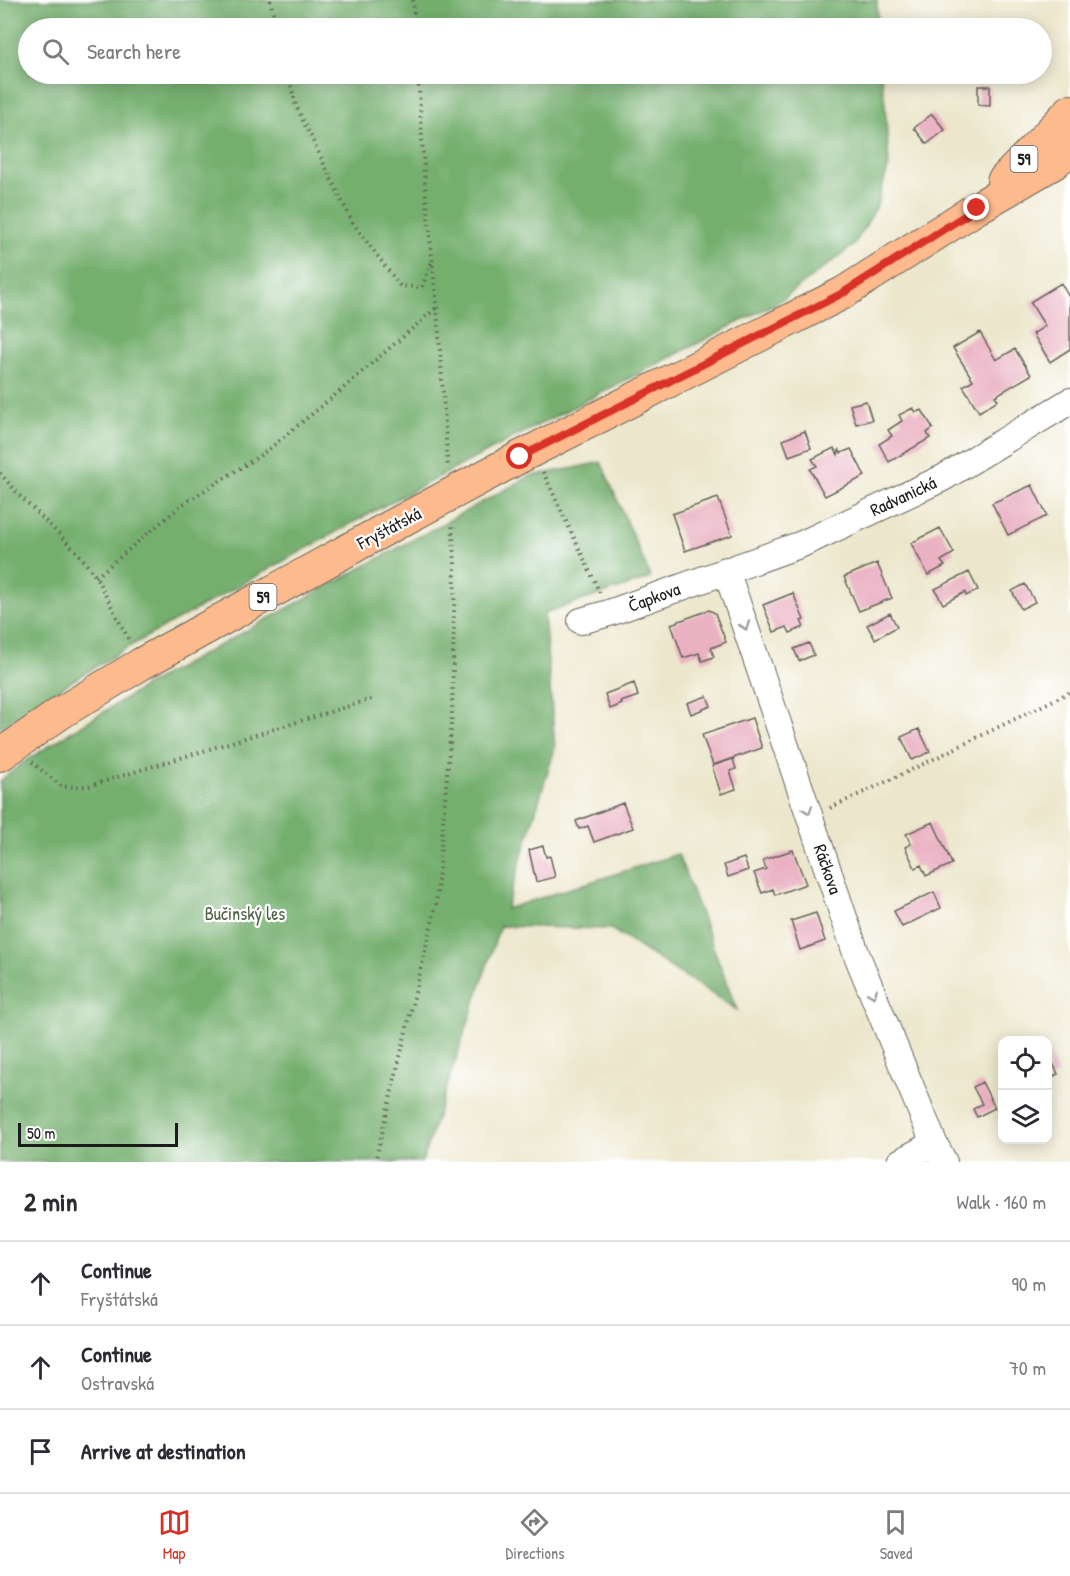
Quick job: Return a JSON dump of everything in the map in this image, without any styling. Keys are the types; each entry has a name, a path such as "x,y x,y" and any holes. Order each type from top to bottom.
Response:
{"main road":[{"name":"59","path":"977,208 1070,111"},
{"name":"59","path":"977,208 1054,163 1070,149"},
{"name":"Fryštátská","path":"6,750 141,664 527,454 843,293 977,208"}],"street":[{"name":"Radvanická","path":"726,570 802,544 943,478 1070,401"},
{"name":"Čapkova","path":"581,621 726,570"},
{"name":"Ráčkova","path":"726,570 856,953 939,1153"},
{"path":"900,1162 939,1153"}],"path":[{"path":"270,0 274,18"},
{"path":"413,0 414,18"},
{"path":"290,84 296,106 352,222 400,286 422,287 432,260"},
{"path":"419,84 448,471"},
{"path":"96,577 183,504 264,453 437,307"},
{"path":"527,454 609,613"},
{"path":"0,473 78,553 96,577 141,664"},
{"path":"375,1162 436,905 452,716 455,564 452,517"},
{"path":"810,817 1070,692"},
{"path":"6,750 62,787 89,786 372,699"}],"green space":[{"path":"0,0 877,0 878,18 18,18 18,84 882,84 889,165 876,208 854,245 780,301 374,511 130,646 0,728"},
{"name":"Bučinský les","path":"601,462 651,578 544,613 555,748 506,909 678,854 737,1010 611,929 500,926 422,1162 0,1162 0,781 24,762 152,682 530,476"}],"building":[{"path":"978,86 990,86 990,106 978,105"},
{"path":"932,114 945,130 927,144 914,128"},
{"path":"1061,283 1070,299 1070,349 1050,362 1033,334 1045,326 1030,302"},
{"path":"980,332 996,360 1015,349 1031,375 995,396 998,400 979,412 963,386 973,380 953,348"},
{"path":"866,401 872,420 856,424 850,405"},
{"path":"913,408 916,412 922,410 933,428 927,433 930,438 889,462 879,444 892,436 888,430 902,421 899,415"},
{"path":"805,431 811,448 789,456 783,440"},
{"path":"834,448 838,455 839,450 841,453 851,449 865,476 825,496 810,469 817,466 812,459"},
{"path":"1032,485 1047,516 1008,535 992,503"},
{"path":"718,498 732,535 685,551 672,514"},
{"path":"940,528 954,553 941,561 945,566 928,575 911,543"},
{"path":"877,563 892,598 859,611 844,577"},
{"path":"969,572 978,590 966,596 965,592 943,604 935,589"},
{"path":"1025,584 1035,602 1021,609 1012,591"},
{"path":"793,593 804,620 801,621 804,627 790,633 787,627 774,632 763,605"},
{"path":"709,610 715,613 726,642 711,648 714,657 702,661 699,653 683,658 671,624"},
{"path":"890,613 897,627 875,639 867,625"},
{"path":"809,643 814,655 799,661 794,649"},
{"path":"634,683 638,696 610,709 605,694"},
{"path":"707,696 711,706 691,714 687,703"},
{"path":"752,718 762,748 713,765 702,735"},
{"path":"919,729 930,752 912,760 901,737"},
{"path":"733,759 736,769 730,771 736,789 721,794 712,766"},
{"path":"623,803 633,828 594,842 588,826 579,829 576,821"},
{"path":"933,822 952,864 926,876 921,865 915,868 905,847 911,844 906,834"},
{"path":"543,846 546,857 550,856 555,877 536,882 529,850"},
{"path":"793,850 806,884 775,895 773,889 762,893 754,873 766,869 763,860"},
{"path":"744,858 748,870 728,877 724,865"},
{"path":"934,892 941,908 902,927 894,911"},
{"path":"816,913 825,941 800,950 791,921"},
{"path":"1052,1061 1058,1074 1052,1077"},
{"path":"982,1082 995,1108 977,1117 973,1109 982,1104 973,1087"}],"route":[{"path":"520,457 843,293 977,208"}]}
